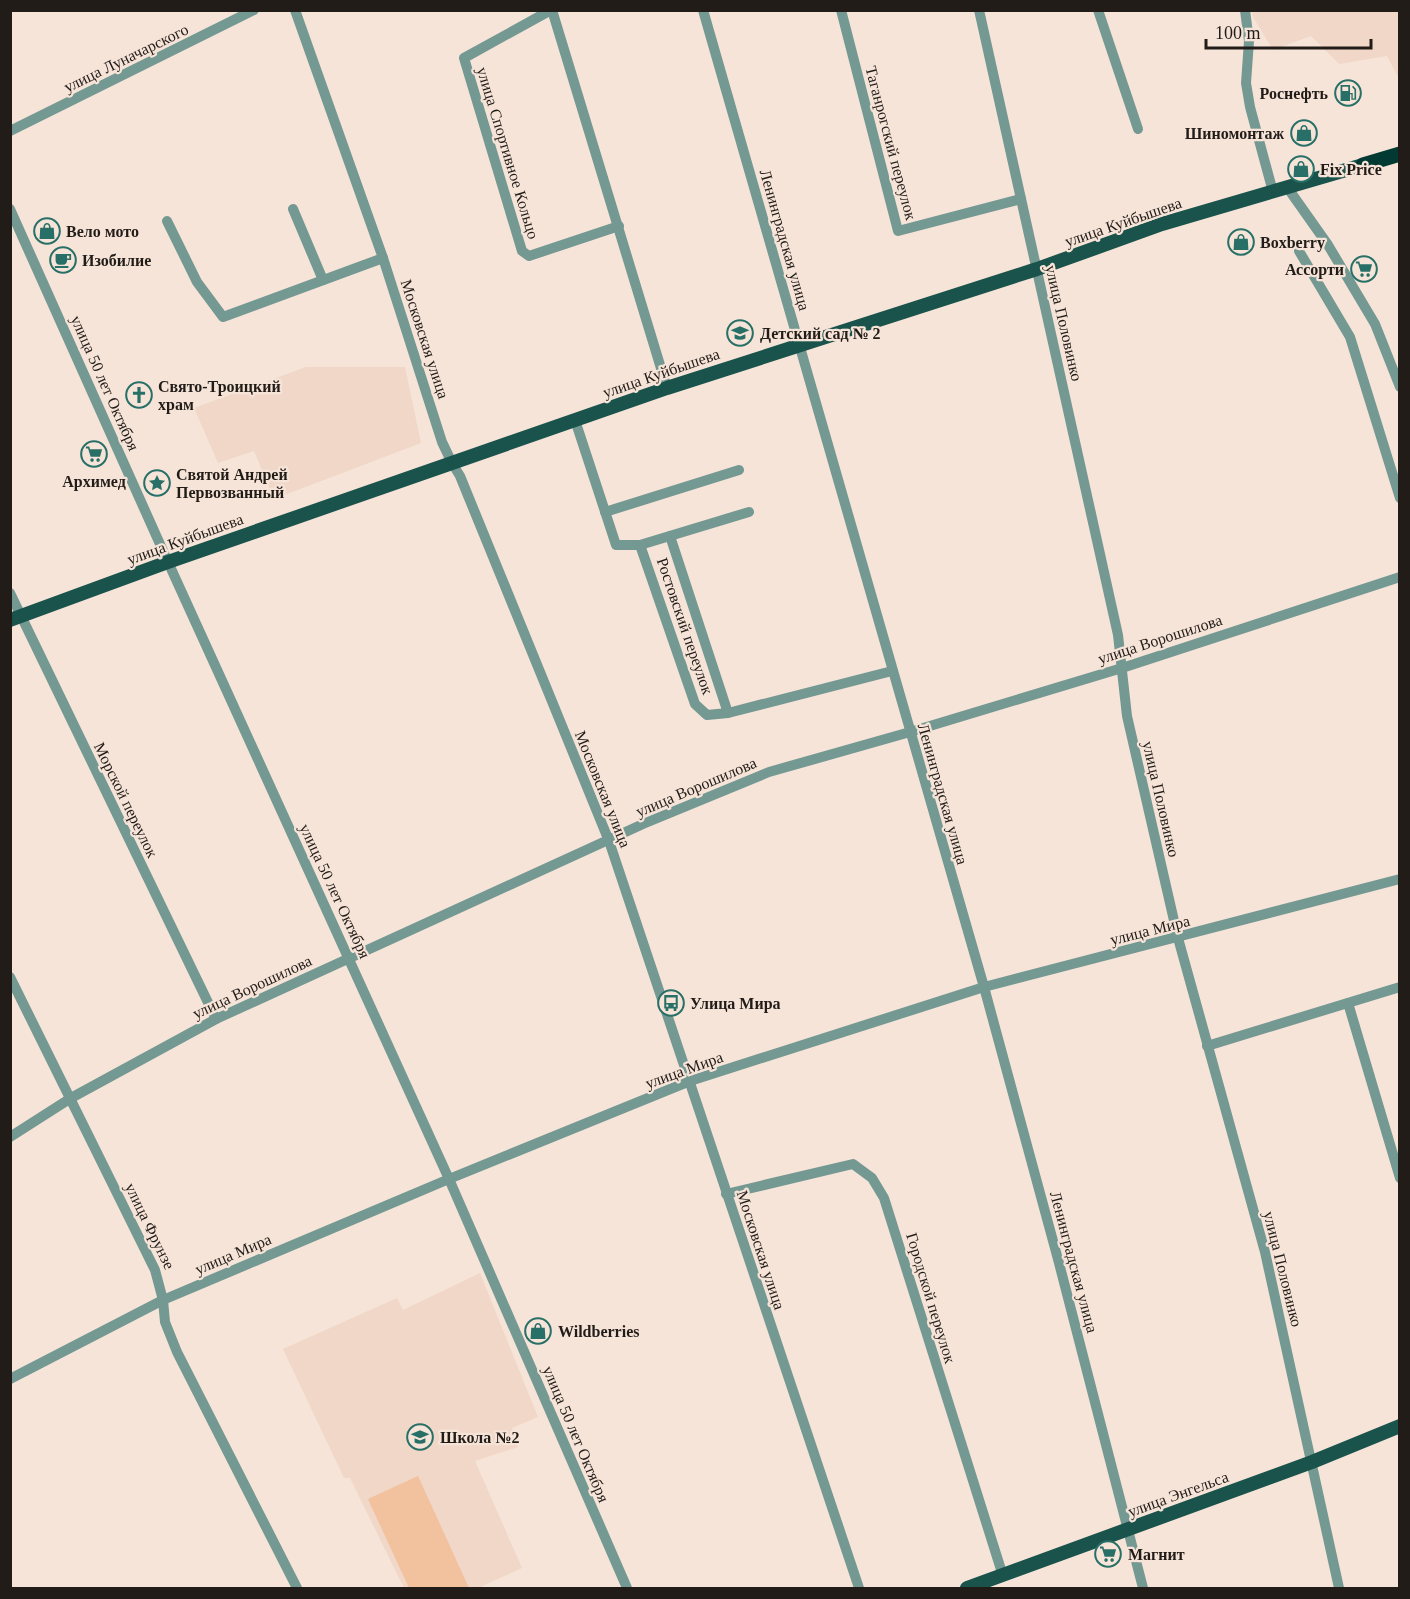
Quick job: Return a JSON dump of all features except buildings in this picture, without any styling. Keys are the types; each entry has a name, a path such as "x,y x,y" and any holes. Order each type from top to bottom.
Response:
{"highway":[{"path":"1363,165 1400,156"}],"main road":[{"name":"улица Куйбышева","path":"16,618 168,562 667,388 1037,269 1162,224 1363,165"},
{"name":"улица Энгельса","path":"967,1588 1312,1462 1400,1426"}],"street":[{"name":"улица Луначарского","path":"10,131 254,10"},
{"name":"Московская улица","path":"295,10 382,258 442,442 460,476 609,841 858,1588"},
{"name":"улица Спортивное Кольцо","path":"619,226 530,256 522,252 464,58 552,10 619,226 667,388"},
{"name":"Ленинградская улица","path":"703,10 984,987 1059,1263 1143,1588"},
{"name":"Таганрогский переулок","path":"841,10 898,231 1021,199"},
{"name":"улица Половинко","path":"979,10 1118,635 1127,716 1178,938 1265,1252 1339,1588"},
{"path":"1098,10 1138,129"},
{"path":"1245,10 1249,41 1246,83 1273,192"},
{"path":"1287,188 1328,245 1375,324 1400,387"},
{"name":"улица 50 лет Октября","path":"10,208 168,562 449,1179 627,1588"},
{"path":"293,209 322,280"},
{"path":"167,221 197,282 224,317 382,258"},
{"path":"1299,251 1350,337 1400,498"},
{"name":"Ростовский переулок","path":"575,420 616,544 640,545 695,704 707,715 728,713 892,672"},
{"path":"605,512 739,470"},
{"path":"640,545 749,512"},
{"path":"670,536 728,713"},
{"name":"улица Ворошилова","path":"10,1137 71,1098 216,1019 644,824 769,772 1122,668 1400,577"},
{"name":"Морской переулок","path":"10,593 16,618 216,1019"},
{"name":"улица Мира","path":"10,1379 163,1300 449,1179 690,1081 984,987 1400,879"},
{"name":"улица Фрунзе","path":"10,977 155,1270 163,1300 165,1322 177,1352 297,1588"},
{"path":"1208,1046 1400,987"},
{"path":"1348,1003 1400,1178"},
{"name":"Городской переулок","path":"726,1194 853,1164 872,1179 884,1198 1003,1576"}],"shaded area":[{"path":"1252,11 1399,11 1399,79 1387,56 1339,64 1311,36 1273,50 1253,17"},
{"path":"306,367 405,367 421,443 274,499 254,451 218,463 194,408"},
{"name":"Школа №2","path":"480,1273 538,1417 512,1428 518,1447 475,1461 522,1568 478,1588 404,1588 350,1478 344,1478 283,1349 397,1298 403,1310"},
{"path":"418,1476 469,1588 409,1588 368,1499"}],"place":[{"name":"Роснефть","path":"1348,93"},
{"name":"Шиномонтаж","path":"1304,133"},
{"name":"Fix Price","path":"1301,169"},
{"name":"Вело мото","path":"47,231"},
{"name":"Boxberry","path":"1241,242"},
{"name":"Изобилие","path":"63,260"},
{"name":"Ассорти","path":"1364,269"},
{"name":"Детский сад № 2","path":"740,333"},
{"name":"Свято-Троицкий храм","path":"139,395"},
{"name":"Архимед","path":"94,454"},
{"name":"Святой Андрей Первозванный","path":"157,483"},
{"name":"Улица Мира","path":"671,1003"},
{"name":"Wildberries","path":"538,1331"},
{"name":"Школа №2","path":"420,1437"},
{"name":"Магнит","path":"1108,1554"}]}
